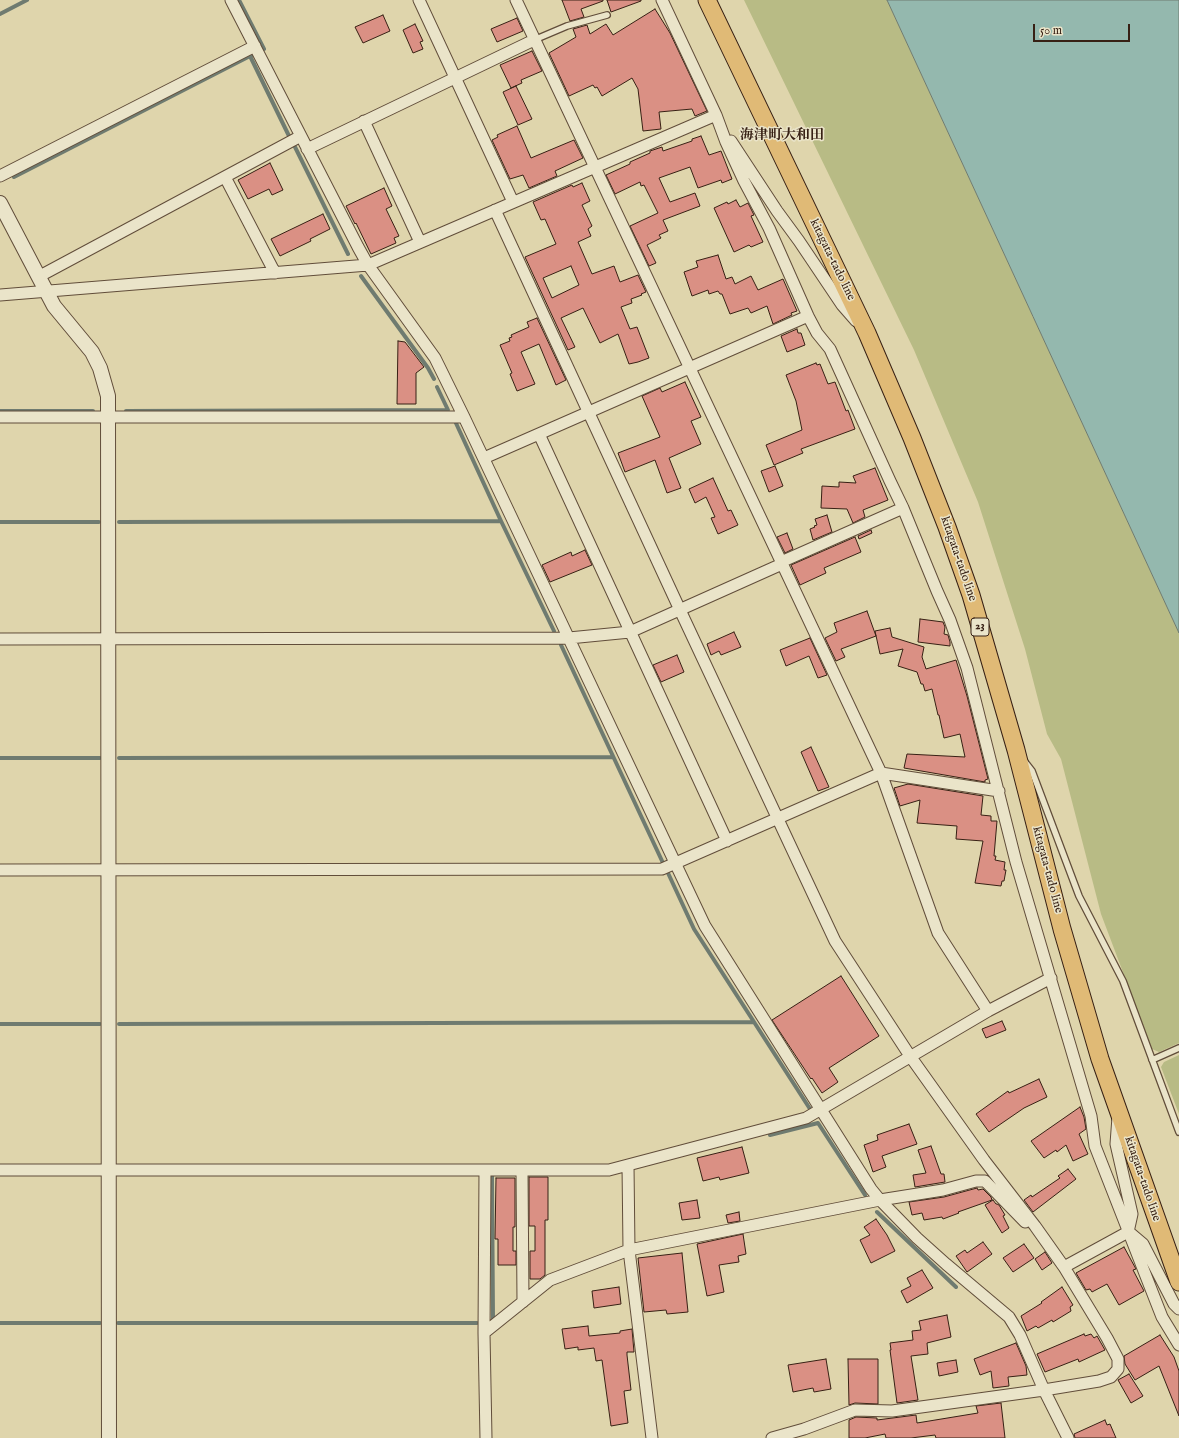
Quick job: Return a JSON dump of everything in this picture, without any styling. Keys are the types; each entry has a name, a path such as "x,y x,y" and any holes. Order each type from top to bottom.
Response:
{"main road":[{"name":"kitagata-tado line","path":"707,0 867,332 912,438 952,542 971,595 1016,750 1062,930 1100,1059 1179,1282"}],"street":[{"path":"231,0 368,265 435,358 484,458 674,864 705,926 880,1200 917,1238 1009,1317 1020,1335 1044,1390 1068,1438"},
{"path":"419,0 513,202"},
{"path":"516,0 881,773 938,933 988,1011"},
{"path":"662,0 716,115 732,143 842,305 867,332"},
{"path":"307,149 534,40"},
{"path":"0,176 254,46"},
{"path":"0,295 368,265 716,115"},
{"path":"716,115 726,142 744,181 769,228 808,316 817,333 830,350 903,508 950,620 967,668 1016,862 1090,1116 1095,1146 1162,1317 1179,1345"},
{"path":"364,121 420,242"},
{"path":"38,277 301,136"},
{"path":"225,177 275,273"},
{"path":"0,203 54,306 92,352 100,368 108,396 109,1438"},
{"path":"495,210 835,941 910,1056 984,1160 1035,1226 1064,1267 1118,1359 1118,1369 1111,1377 1099,1381 892,1411 855,1410 805,1433 772,1438"},
{"path":"484,458 808,316"},
{"path":"0,417 464,416"},
{"path":"539,434 727,841"},
{"path":"0,639 569,638 630,632 903,508"},
{"path":"0,870 662,869 881,773 999,791"},
{"path":"0,1170 609,1170 806,1118 822,1110 910,1056 988,1011 1051,978"},
{"path":"1064,1267 1128,1232 1132,1214 1116,1144 1118,1111"},
{"path":"628,1165 629,1250 652,1438"},
{"path":"486,1170 484,1333 486,1438"},
{"path":"522,1170 523,1302"},
{"path":"484,1333 550,1280 629,1250 880,1200 943,1190 976,1181 985,1181 1028,1226 1035,1226"},
{"path":"1128,1232 1143,1244 1174,1304 1179,1309"}],"lane":[{"path":"534,40 567,26 607,15"},
{"path":"1016,750 1032,771 1079,896 1124,981 1179,1132"},
{"path":"1152,1060 1179,1048"}],"green space":[{"path":"744,0 887,0 1179,633 1179,1043 1159,1052 1152,1049 1101,914 1061,759 1047,734 1025,649 978,502 914,350"},
{"path":"1179,1055 1179,1114 1161,1067 1164,1062"}],"water":[{"path":"887,0 1179,0 1179,633"}],"building":[{"path":"562,0 603,1 581,9 584,17 570,21"},
{"path":"607,0 641,0 641,1 611,12"},
{"path":"655,9 670,33 707,111 695,116 692,109 659,112 661,129 643,131 638,89 632,78 602,96 597,87 595,88 593,85 569,96 549,53 576,37 573,29 587,25 590,34 606,24 613,35"},
{"path":"383,15 390,31 363,43 355,27"},
{"path":"517,18 523,31 497,42 491,29"},
{"path":"415,24 423,41 420,42 423,49 413,53 403,30"},
{"path":"532,51 542,71 521,80 522,83 511,88 500,65"},
{"path":"516,86 532,119 518,125 503,92"},
{"path":"517,126 531,158 574,140 583,158 555,171 557,176 529,188 523,175 510,179 492,140 498,137 497,135"},
{"path":"701,136 709,155 721,151 732,179 722,183 721,180 698,188 690,167 659,178 670,202 695,193 700,206 663,220 668,231 659,235 661,238 647,245 656,263 649,266 630,226 658,213 644,185 641,186 640,182 615,194 606,175 630,164 630,162 650,153 650,151 662,147 663,151 692,141 692,139"},
{"path":"270,163 283,190 272,195 269,189 248,199 238,180"},
{"path":"582,183 590,201 582,205 592,226 588,229 591,236 578,242 592,274 614,266 620,282 638,275 646,292 631,299 632,303 621,307 630,329 637,327 649,358 629,364 618,334 600,343 583,308 561,318 575,347 568,350 525,257 556,244 545,219 541,220 533,202 572,185 573,187","holes":["571,266 579,285 552,298 543,278"]},
{"path":"384,188 392,206 386,209 399,236 394,238 396,243 371,254 346,206"},
{"path":"736,200 740,207 748,203 754,215 751,216 763,242 751,247 749,245 734,252 714,208"},
{"path":"323,214 330,229 310,239 311,241 280,256 271,239"},
{"path":"718,255 726,279 732,277 735,284 751,276 758,290 783,279 797,311 773,324 767,306 751,313 748,308 730,314 722,294 718,291 709,294 708,290 692,296 684,272 698,267 696,261"},
{"path":"537,318 566,380 556,385 539,344 521,352 535,384 517,391 510,374 512,373 500,345 510,341 509,338 512,337 511,335 529,327 527,322"},
{"path":"797,329 798,333 801,333 805,345 787,352 781,336"},
{"path":"398,341 405,342 424,367 416,373 416,404 397,404"},
{"path":"816,363 817,365 820,364 828,384 835,382 846,411 848,410 855,429 801,449 803,453 774,465 766,445 802,430 796,401 786,375"},
{"path":"685,382 701,417 691,421 701,444 669,458 681,488 667,493 655,460 625,472 618,453 660,437 642,396 660,388 662,392"},
{"path":"775,466 783,486 769,492 761,471"},
{"path":"875,468 888,500 863,510 865,517 853,523 847,509 821,508 822,486 839,487 839,482 856,483 853,476"},
{"path":"713,478 728,511 731,510 738,525 718,534 711,518 715,517 706,497 695,503 689,489"},
{"path":"827,515 832,532 813,540 810,529 817,525 815,519"},
{"path":"871,530 872,533 859,539 858,536"},
{"path":"787,533 793,549 785,553 777,537"},
{"path":"855,537 861,552 824,568 826,573 800,585 791,565"},
{"path":"585,550 592,565 550,582 542,565 571,552 572,556"},
{"path":"867,611 876,636 841,649 845,657 836,661 825,638 837,632 834,623"},
{"path":"920,619 943,622 945,627 944,634 948,635 950,646 918,642"},
{"path":"890,628 892,637 924,647 922,657 926,669 956,660 967,696 988,779 985,780 985,782 904,768 907,754 965,757 960,734 944,738 932,689 925,691 917,672 898,666 903,649 880,654 875,631"},
{"path":"734,632 741,647 721,655 719,651 711,655 707,644"},
{"path":"810,638 827,675 818,678 809,656 786,666 780,650"},
{"path":"677,655 684,672 661,682 653,665"},
{"path":"811,747 829,787 818,791 801,752"},
{"path":"908,784 983,796 981,815 991,816 991,821 997,821 994,856 996,856 995,860 1005,862 1004,870 1006,870 1004,881 1002,881 1001,886 975,883 983,841 956,839 957,826 917,823 920,800 900,806 894,788"},
{"path":"841,976 879,1036 829,1068 838,1082 822,1093 772,1020"},
{"path":"1002,1021 1006,1030 986,1038 982,1029"},
{"path":"1039,1079 1047,1097 1024,1108 989,1132 976,1114 1008,1091 1009,1093"},
{"path":"1080,1107 1084,1117 1086,1129 1079,1134 1088,1154 1073,1161 1066,1145 1057,1152 1056,1150 1044,1158 1031,1141"},
{"path":"909,1124 917,1144 882,1156 886,1167 873,1172 864,1145 878,1140 877,1135"},
{"path":"931,1146 941,1174 944,1174 945,1182 915,1187 913,1175 926,1173 918,1150"},
{"path":"742,1147 749,1173 720,1180 719,1177 703,1181 697,1158"},
{"path":"1068,1169 1076,1179 1033,1212 1024,1200 1031,1195 1032,1197 1060,1178 1058,1176"},
{"path":"529,1177 548,1177 548,1220 545,1220 545,1275 540,1279 530,1279 530,1251 535,1251 535,1226 529,1226"},
{"path":"496,1178 515,1178 515,1227 513,1227 513,1251 516,1251 516,1265 498,1265 498,1239 495,1239"},
{"path":"977,1188 978,1190 983,1189 992,1200 943,1219 942,1217 924,1220 922,1213 912,1215 909,1202 944,1197"},
{"path":"697,1200 700,1218 682,1220 679,1203"},
{"path":"993,1200 999,1205 1005,1215 1003,1216 1009,1228 1002,1233 985,1205"},
{"path":"739,1212 740,1221 728,1223 726,1215"},
{"path":"876,1219 887,1235 895,1251 871,1263 860,1240 870,1235 864,1227"},
{"path":"743,1234 746,1254 738,1256 739,1262 719,1265 724,1292 707,1296 697,1244"},
{"path":"983,1242 992,1254 967,1272 956,1256 965,1250 967,1253"},
{"path":"1024,1244 1034,1258 1013,1272 1003,1258"},
{"path":"1124,1247 1136,1269 1133,1270 1144,1291 1119,1305 1107,1284 1092,1292 1090,1289 1086,1290 1076,1273"},
{"path":"1045,1252 1052,1263 1042,1270 1035,1259"},
{"path":"682,1253 688,1312 667,1314 666,1310 644,1312 638,1258"},
{"path":"922,1270 933,1288 907,1303 901,1291 911,1286 907,1278"},
{"path":"619,1287 621,1304 594,1308 592,1291"},
{"path":"1062,1287 1073,1305 1070,1307 1071,1311 1053,1322 1052,1320 1038,1328 1036,1326 1027,1331 1021,1316 1042,1303 1041,1302"},
{"path":"947,1315 951,1337 927,1343 928,1354 911,1356 918,1400 897,1403 890,1343 913,1340 912,1331 921,1330 919,1321"},
{"path":"588,1326 589,1336 620,1333 620,1331 632,1329 634,1352 627,1352 631,1390 624,1391 628,1423 611,1426 602,1360 596,1361 594,1348 578,1350 578,1347 565,1349 562,1329"},
{"path":"1084,1334 1085,1336 1091,1334 1094,1338 1097,1336 1105,1350 1079,1362 1078,1359 1045,1372 1037,1354"},
{"path":"1160,1335 1174,1357 1179,1371 1179,1416 1159,1366 1135,1380 1125,1364 1124,1356"},
{"path":"1016,1343 1026,1366 1027,1375 1008,1377 1009,1386 993,1388 991,1371 980,1375 974,1359"},
{"path":"826,1359 831,1389 814,1392 813,1388 793,1392 788,1365"},
{"path":"848,1359 878,1359 878,1404 855,1403 849,1405"},
{"path":"956,1360 958,1372 939,1376 937,1363"},
{"path":"1129,1374 1143,1396 1131,1403 1118,1380"},
{"path":"1001,1403 1005,1438 936,1438 935,1435 911,1438 886,1438 885,1434 865,1438 849,1438 849,1420 856,1417 877,1418 877,1420 916,1415 917,1423 978,1413 976,1406"},
{"path":"1105,1420 1107,1425 1110,1424 1116,1438 1075,1438 1074,1434"}],"waterway":[{"path":"0,14 27,0"},
{"path":"239,0 264,49 262,50"},
{"path":"14,177 252,55"},
{"path":"250,56 289,136"},
{"path":"295,147 348,254"},
{"path":"361,276 428,368 434,379"},
{"path":"126,411 448,410 437,387"},
{"path":"0,411 93,411"},
{"path":"455,421 554,631"},
{"path":"119,522 501,521"},
{"path":"0,522 99,522"},
{"path":"561,645 663,863"},
{"path":"119,758 613,757"},
{"path":"0,758 100,758"},
{"path":"668,873 694,929 754,1022"},
{"path":"119,1024 754,1022 810,1109"},
{"path":"0,1024 100,1024"},
{"path":"770,1135 818,1123 865,1195"},
{"path":"492,1176 493,1320"},
{"path":"877,1212 956,1287"},
{"path":"0,1323 100,1323"},
{"path":"118,1323 477,1323"}],"district":[{"name":"海津町大和田","path":"782,136"}]}
